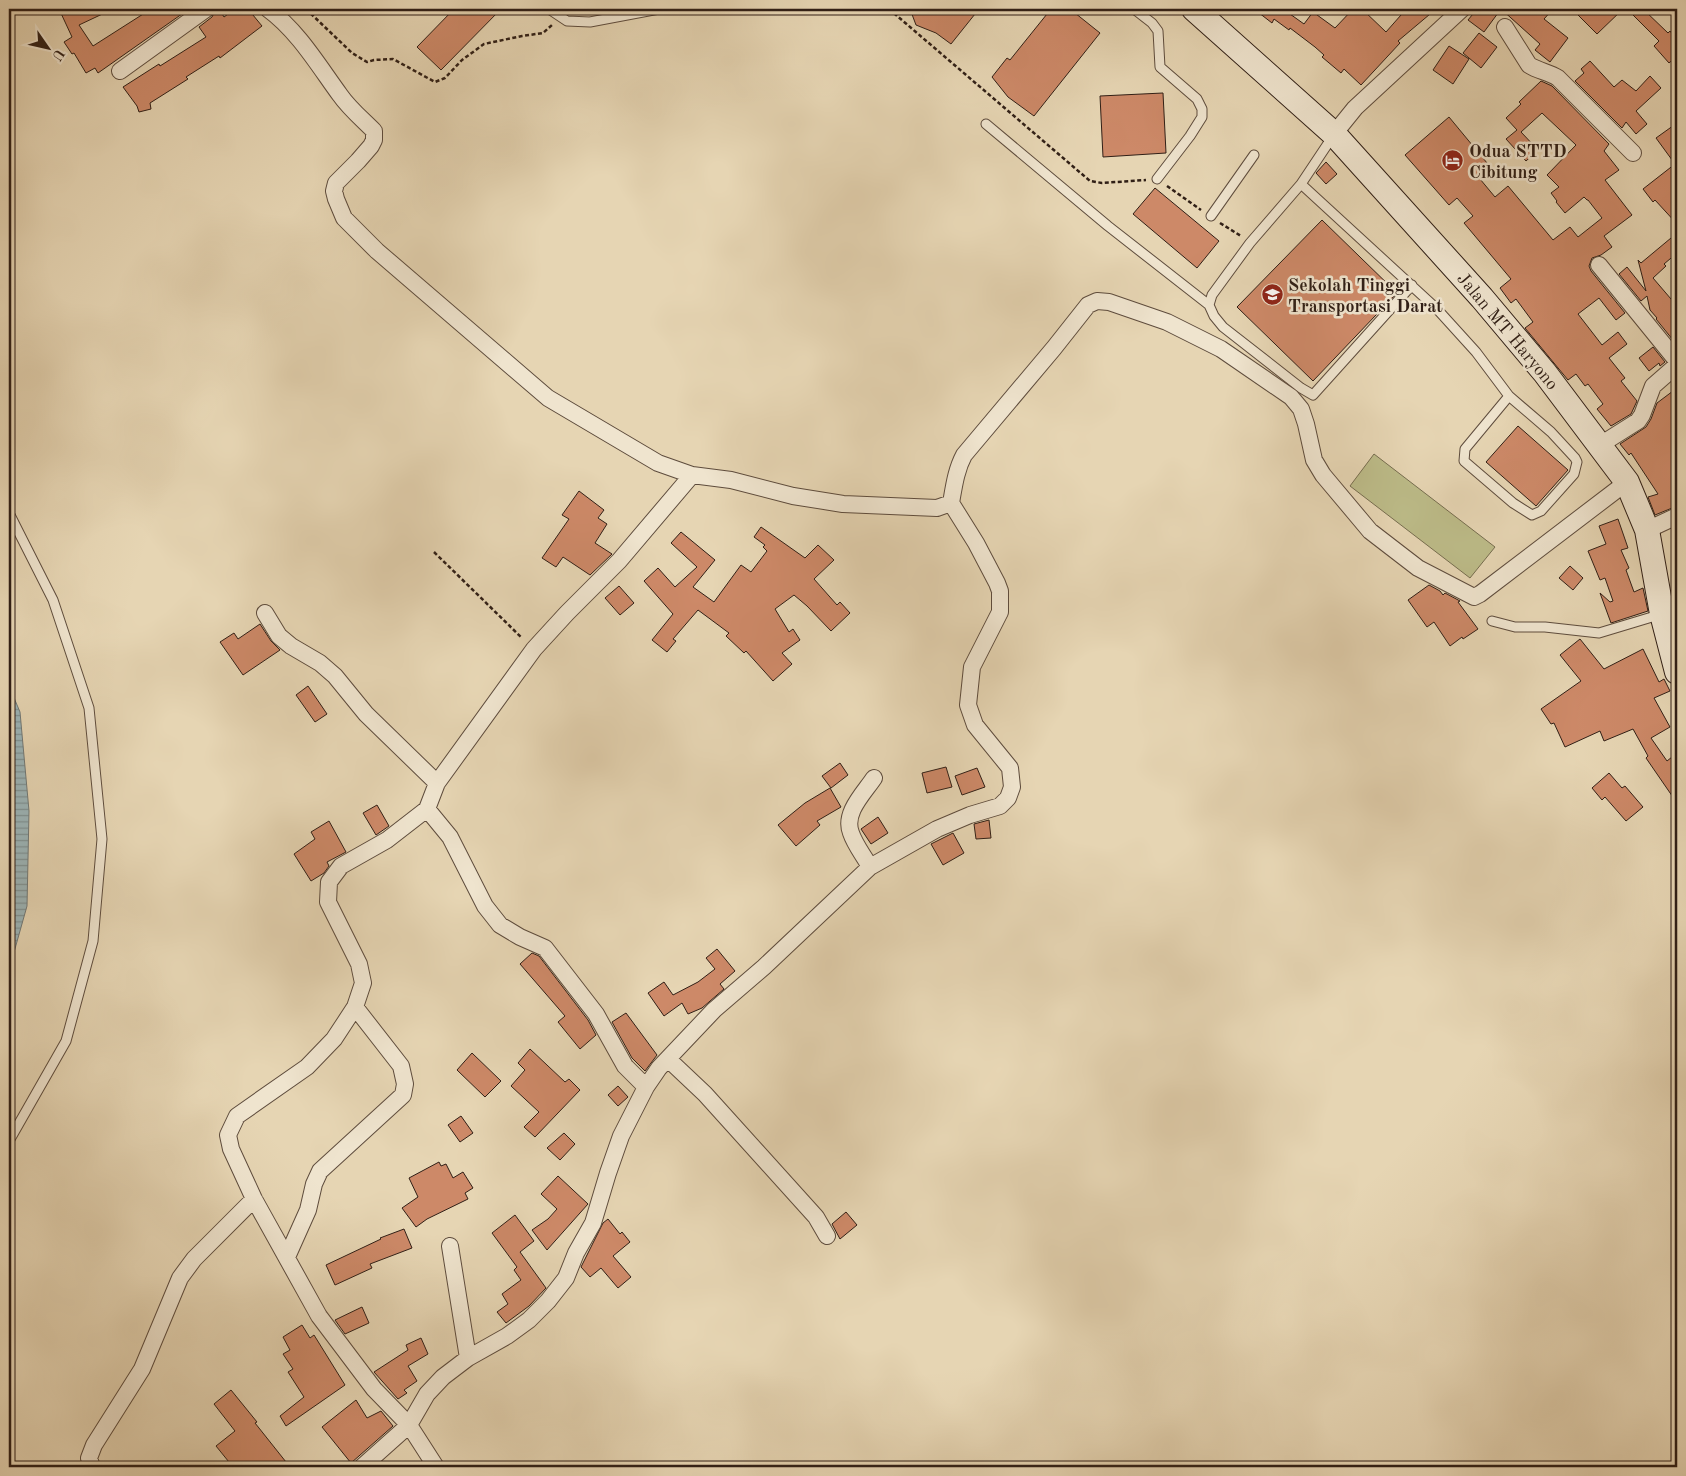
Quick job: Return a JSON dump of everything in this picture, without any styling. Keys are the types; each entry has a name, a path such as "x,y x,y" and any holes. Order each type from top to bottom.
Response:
{"main road":[{"name":"Jalan MT Haryono","path":"1194,9 1334,134 1482,298 1545,373 1627,482 1647,530 1662,614 1677,672"}],"street":[{"path":"120,71 206,9"},
{"path":"268,9 306,47 341,97 374,131 374,140 371,146 336,183 334,191 344,218 377,251 548,398 658,463 692,475 731,480 793,496 843,504 937,508 951,503"},
{"path":"1334,134 1355,108 1462,9"},
{"path":"1506,27 1529,65 1551,73 1558,78 1633,153"},
{"path":"1599,265 1677,361"},
{"path":"362,1467 409,1425 427,1394 443,1377 468,1358 529,1320 548,1301 566,1278 576,1253 593,1223 608,1173 622,1136 646,1087 659,1068 669,1060 714,1010 764,967 870,867 937,829 970,815 1000,806 1008,798 1012,787 1010,768 974,725 968,705 972,667 1000,612 1000,591 976,543 951,503 958,466 964,455 1088,305 1097,301 1109,302 1167,322 1221,349 1290,397 1301,409 1314,460 1323,475 1370,531 1418,568 1474,597 1627,482"},
{"path":"1600,445 1638,421 1654,386 1677,365"},
{"path":"436,1467 409,1425 374,1389 319,1316 254,1199 230,1149 228,1135 238,1116 307,1067 334,1039 355,1007 363,984 359,964 328,902 329,882 341,866 387,840 427,809 437,783 534,649 619,561 692,475"},
{"path":"1647,530 1677,516"},
{"path":"265,613 279,636 290,646 320,663 335,676 366,714 437,783"},
{"path":"870,867 850,833 849,822 855,806 874,778"},
{"path":"427,809 450,837 485,906 500,925 545,948 596,1014 625,1066 646,1087"},
{"path":"287,1257 308,1210 314,1184 320,1171 403,1095 405,1084 401,1066 355,1007"},
{"path":"669,1060 705,1094 816,1217 827,1236"},
{"path":"92,1467 90,1458 94,1445 142,1369 180,1278 194,1259 254,1199"},
{"path":"450,1246 468,1358"}],"lane":[{"path":"549,9 567,21 590,22 659,9"},
{"path":"1134,9 1152,23 1158,31 1160,67 1197,99 1202,109 1202,117 1158,179"},
{"path":"986,124 1108,226 1209,305 1214,316 1223,327 1301,388 1313,395 1412,285"},
{"path":"1209,305 1212,295 1250,243 1301,184 1334,134"},
{"path":"1211,216 1254,155"},
{"path":"1301,184 1437,310 1476,352 1509,396 1551,432 1577,462 1574,474 1541,511 1532,515 1513,503 1464,461 1465,449 1509,396"},
{"path":"9,513 53,600 89,708 102,839 93,941 66,1041 9,1141"},
{"path":"1492,621 1515,627 1545,627 1599,633 1662,614"}],"path":[{"path":"306,9 352,53 367,62 392,59 435,82 445,78 462,60 484,44 542,33 561,18"},
{"path":"889,9 1090,181 1134,182 1158,179 1250,243"},
{"path":"434,552 534,649"}],"shaded area":[{"path":"1374,454 1495,547 1470,578 1350,486"}],"water":[{"path":"9,686 20,712 29,811 27,906 9,970"}],"building":[{"path":"59,9 113,9 79,25 93,46 151,9 189,9 98,73 95,68 86,73 74,53 72,54 64,42 72,37"},
{"path":"216,9 219,9 224,17 235,9 248,9 262,26 220,58 219,56 186,77 188,79 150,103 151,109 139,112 137,106 123,87 206,37 199,27 212,17"},
{"path":"454,9 501,9 441,70 417,47"},
{"path":"910,9 979,9 951,44 936,33 916,25"},
{"path":"1051,9 1070,9 1100,33 1034,116 1008,97 992,77 1007,58 1010,60"},
{"path":"1254,9 1283,9 1304,24 1313,12 1335,28 1353,9 1362,9 1386,32 1401,15 1396,9 1436,9 1398,41 1400,43 1361,85 1344,69 1341,73 1322,57 1324,55 1315,47 1290,28 1289,30 1274,19 1272,23"},
{"path":"1477,9 1501,9 1484,32 1468,20"},
{"path":"1501,9 1553,9 1544,19 1568,38 1550,62 1535,50 1540,44"},
{"path":"1572,9 1623,9 1597,34"},
{"path":"1627,9 1643,9 1668,33 1670,31 1677,40 1677,56 1669,63 1654,46 1659,41"},
{"path":"1479,33 1497,47 1481,68 1463,53"},
{"path":"1449,46 1469,59 1453,84 1433,70"},
{"path":"1590,61 1614,87 1622,80 1636,91 1650,76 1661,88 1636,111 1647,124 1636,134 1626,122 1622,128 1575,81 1584,73 1581,69"},
{"path":"1541,81 1552,86 1609,144 1604,151 1619,170 1605,180 1632,215 1604,236 1612,247 1601,255 1592,258 1589,266 1625,313 1616,320 1599,298 1578,314 1602,345 1618,332 1627,344 1609,358 1625,378 1621,381 1637,401 1631,414 1611,426 1597,409 1603,404 1588,384 1585,386 1576,374 1568,380 1525,328 1533,322 1516,299 1511,303 1500,288 1511,279 1464,223 1473,216 1457,198 1449,205 1405,155 1449,117 1492,169 1480,179 1495,197 1508,186 1553,240 1570,227 1578,237 1602,218 1584,197 1565,213 1551,193 1559,187 1547,175 1576,145 1542,113 1521,132 1538,150 1526,161 1506,139 1517,130 1506,118 1521,104 1519,102"},
{"path":"1163,93 1166,153 1103,157 1100,96"},
{"path":"1677,123 1677,224 1655,200 1653,202 1643,189 1675,164 1656,138"},
{"path":"1326,162 1337,174 1326,184 1316,173"},
{"path":"1155,188 1219,241 1197,268 1133,214"},
{"path":"1322,220 1397,293 1313,381 1237,307"},
{"path":"1677,233 1677,253 1664,264 1666,266 1653,278 1677,306 1677,345 1650,310 1647,296 1641,301 1619,274 1627,267 1646,291 1638,260 1641,263"},
{"path":"1653,347 1665,362 1660,366 1659,363 1649,371 1639,358"},
{"path":"1677,388 1677,506 1655,515 1648,497 1658,494 1631,453 1629,455 1620,444 1646,427 1657,403"},
{"path":"1518,426 1568,470 1536,506 1486,462"},
{"path":"579,491 604,510 598,518 607,524 595,543 612,554 590,575 563,557 556,567 542,558 569,519 562,515"},
{"path":"1618,519 1628,548 1621,550 1629,568 1626,570 1634,592 1643,588 1648,611 1611,623 1600,593 1610,602 1613,601 1605,578 1600,580 1588,551 1606,544 1599,526"},
{"path":"761,527 805,558 818,545 834,560 814,579 837,605 840,602 850,613 831,631 794,595 775,609 789,632 793,629 800,640 782,653 792,664 773,681 746,651 744,653 726,636 729,633 698,610 673,639 676,641 667,652 652,640 673,614 644,581 658,568 675,587 697,567 671,543 681,532 715,560 693,587 714,602 741,565 751,572 767,551 763,547 765,545 754,537"},
{"path":"1570,566 1583,578 1573,590 1559,578"},
{"path":"1429,585 1440,591 1443,595 1445,593 1460,601 1458,602 1478,629 1450,646 1434,622 1427,627 1408,600"},
{"path":"619,586 634,603 620,615 605,598"},
{"path":"260,624 271,641 280,650 243,675 220,642 234,633 238,639"},
{"path":"1580,639 1604,669 1643,649 1659,682 1664,679 1670,691 1654,698 1670,727 1651,738 1667,761 1677,753 1677,803 1646,758 1648,756 1633,729 1604,741 1600,731 1565,747 1554,723 1551,724 1541,709 1581,681 1560,655"},
{"path":"308,686 327,714 315,722 296,695"},
{"path":"840,763 848,775 831,788 822,776"},
{"path":"946,767 952,787 927,793 922,773"},
{"path":"977,768 985,787 962,795 955,776"},
{"path":"1609,773 1622,788 1625,786 1643,807 1626,821 1605,797 1602,800 1592,788"},
{"path":"830,788 841,807 817,821 820,825 796,846 778,825 805,803"},
{"path":"377,805 389,826 376,835 363,813"},
{"path":"878,817 888,833 871,844 861,829"},
{"path":"989,820 991,838 976,839 974,824"},
{"path":"329,821 346,852 327,862 329,866 324,873 311,881 294,854 315,839 311,832"},
{"path":"953,833 964,853 943,865 931,844"},
{"path":"717,949 735,971 720,984 724,989 702,1008 688,1014 682,1003 664,1016 648,993 664,982 673,995 698,982 715,969 706,958"},
{"path":"532,953 539,956 588,1020 596,1035 580,1049 558,1022 565,1016 520,964"},
{"path":"626,1013 657,1055 645,1071 632,1058 612,1022"},
{"path":"530,1049 565,1082 569,1079 580,1090 535,1137 524,1127 539,1112 511,1086 525,1070 518,1063"},
{"path":"472,1053 501,1081 485,1097 457,1070"},
{"path":"618,1086 628,1097 618,1106 608,1095"},
{"path":"461,1116 473,1133 460,1142 448,1125"},
{"path":"564,1133 575,1144 560,1160 547,1148"},
{"path":"439,1162 441,1166 446,1164 453,1178 463,1172 473,1188 465,1193 468,1199 427,1219 416,1227 402,1208 418,1197 409,1178"},
{"path":"558,1176 588,1204 547,1250 532,1230 548,1219 557,1209 541,1194"},
{"path":"846,1212 857,1225 840,1239 832,1224"},
{"path":"515,1215 534,1241 520,1252 546,1288 529,1306 506,1323 497,1312 508,1304 502,1294 521,1280 514,1270 517,1267 492,1233"},
{"path":"608,1219 620,1234 622,1232 630,1242 613,1256 631,1277 618,1288 601,1268 590,1277 581,1267 603,1223"},
{"path":"404,1229 412,1248 370,1264 372,1268 335,1285 326,1265 380,1238"},
{"path":"362,1307 369,1323 345,1334 335,1320"},
{"path":"302,1325 310,1338 314,1335 345,1385 286,1426 280,1416 304,1397 288,1372 293,1369 283,1354 290,1350 283,1337"},
{"path":"421,1338 428,1354 408,1366 417,1381 404,1390 407,1393 398,1399 374,1372 408,1350 406,1345"},
{"path":"231,1390 290,1467 233,1467 216,1446 235,1431 214,1404"},
{"path":"356,1400 367,1418 381,1411 393,1426 351,1463 322,1427"}],"place":[{"name":"Odua STTD Cibitung","path":"1453,161"},
{"name":"Sekolah Tinggi Transportasi Darat","path":"1272,295"}]}
